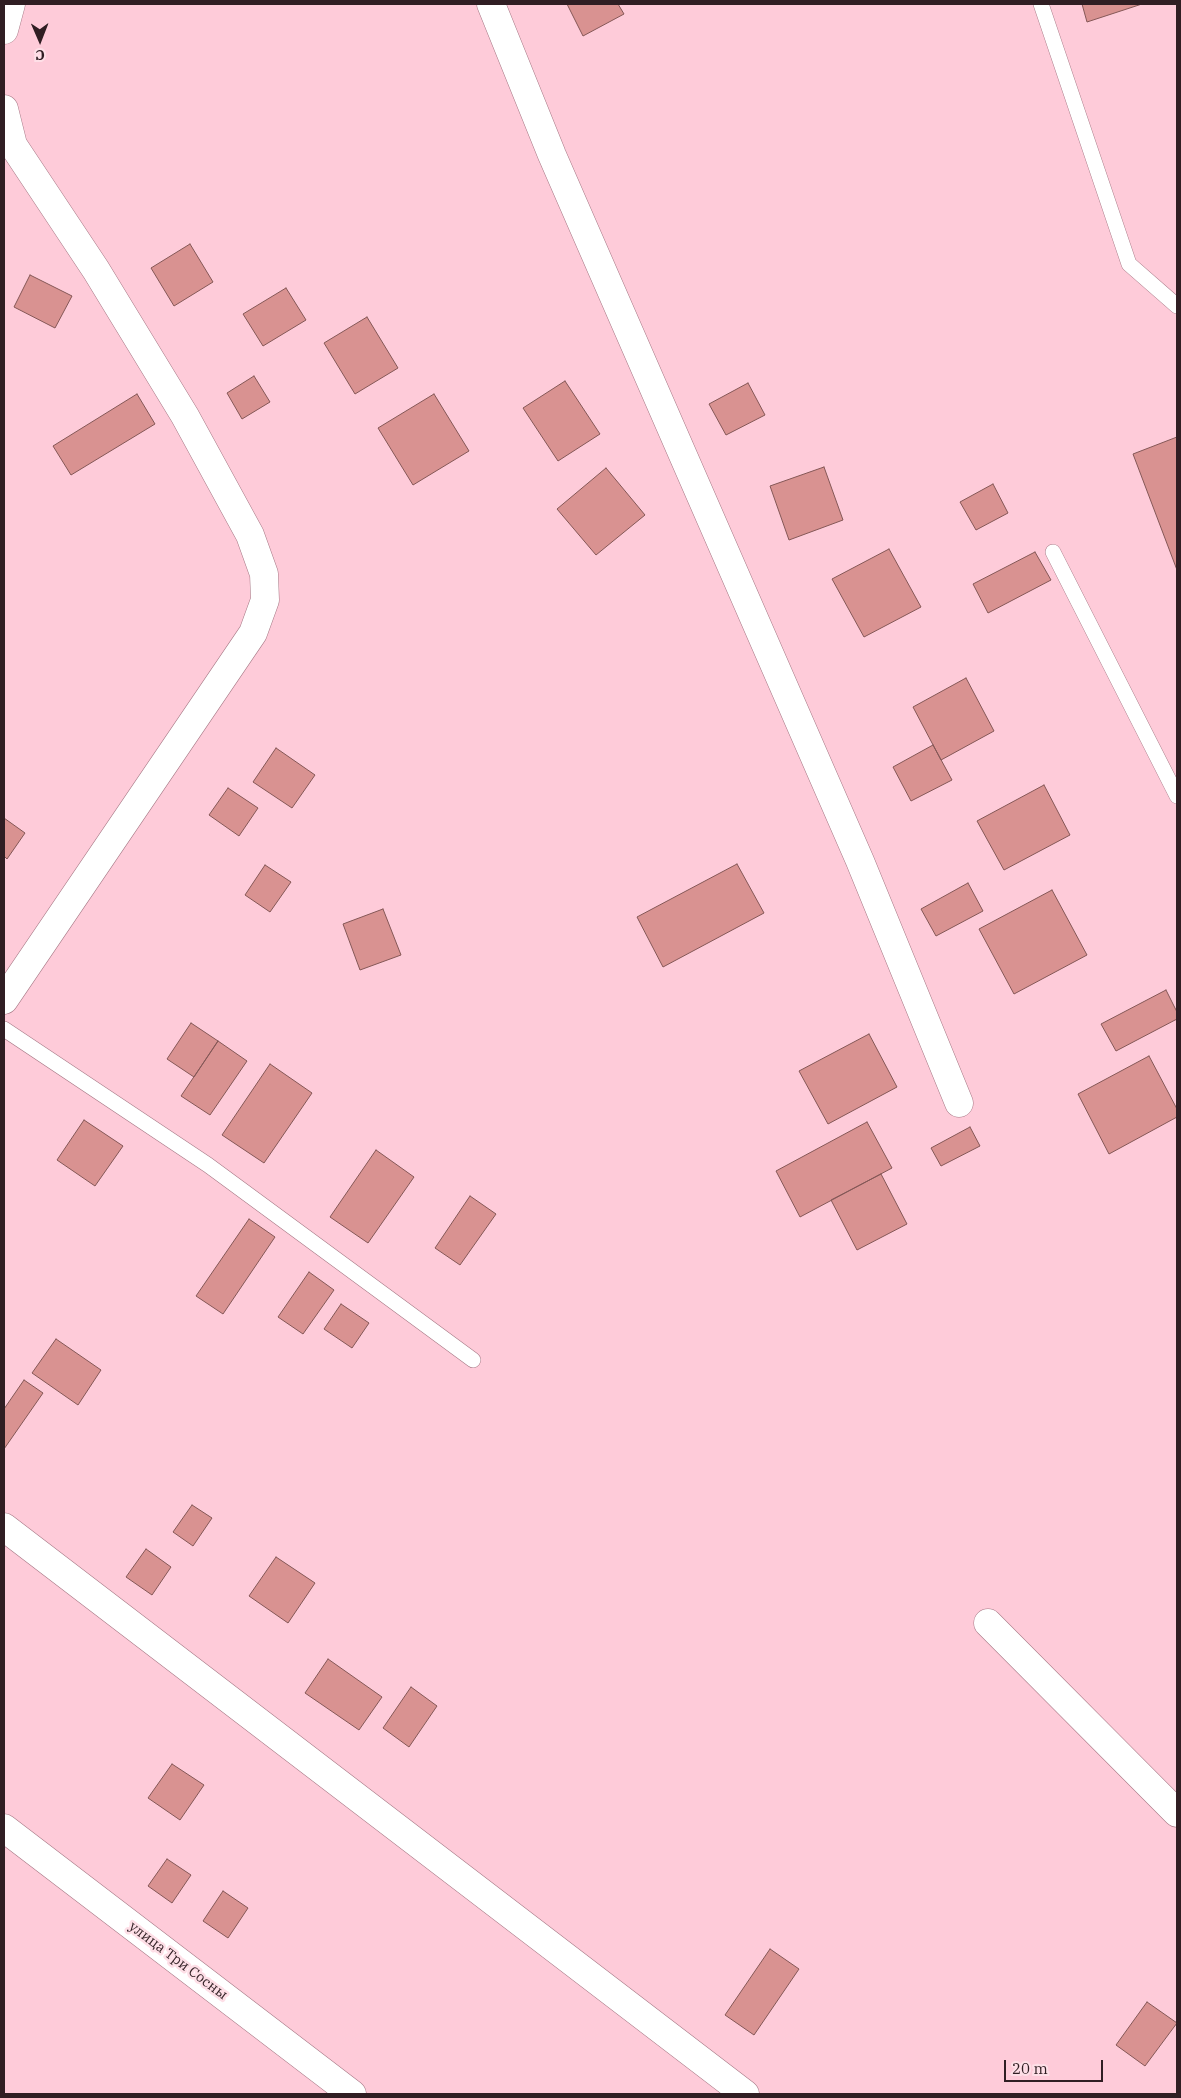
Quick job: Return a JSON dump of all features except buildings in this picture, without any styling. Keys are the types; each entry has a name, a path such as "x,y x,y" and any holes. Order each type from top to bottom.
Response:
{"street":[{"path":"4,30 11,4"},
{"path":"491,4 552,155 860,861 959,1103"},
{"path":"4,109 13,144 96,270 180,408 250,535 264,574 265,600 253,633 4,1000"},
{"path":"4,1527 745,2094"},
{"path":"988,1623 1177,1814"},
{"name":"улица Три Сосны","path":"4,1828 352,2094"}],"lane":[{"path":"1041,4 1129,264 1177,306"},
{"path":"1053,552 1177,796"},
{"path":"4,1029 208,1165 473,1360"}]}
